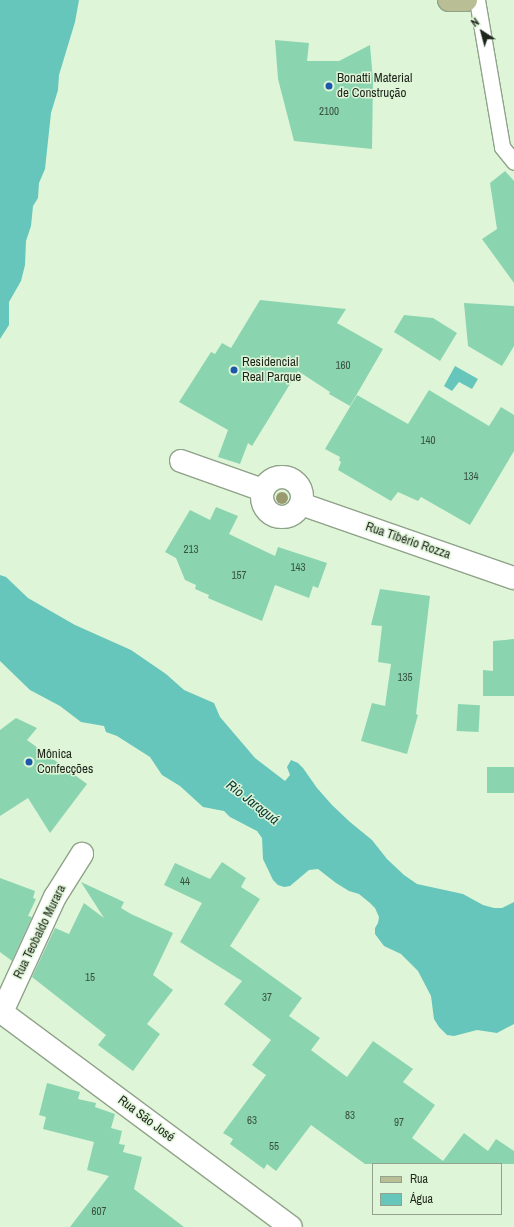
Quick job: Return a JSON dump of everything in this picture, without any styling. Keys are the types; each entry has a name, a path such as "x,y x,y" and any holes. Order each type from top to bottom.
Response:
{"main road":[{"path":"449,0 466,0"}],"street":[{"path":"181,461 263,490"},
{"path":"281,476 289,478 296,482 301,488 303,496 301,504 297,511 291,515 283,517 276,516 269,512 264,506 263,490 273,478 281,476"},
{"name":"Rua Tibério Rozza","path":"301,504 514,578"},
{"name":"Rua Teobaldo Murara","path":"1,1011 55,897 82,854"},
{"name":"Rua São José","path":"1,1011 291,1227"}],"lane":[{"path":"477,0 502,147 514,162"}],"water":[{"path":"0,0 79,0 75,22 59,75 58,90 51,113 45,169 39,183 38,198 33,206 31,226 26,241 25,265 21,281 9,302 9,325 0,339"},
{"path":"455,366 478,379 472,389 459,382 452,391 444,386"},
{"name":"Rio Jaraguá","path":"0,575 6,577 28,598 75,625 131,650 166,674 184,690 214,703 220,717 255,758 285,781 290,775 287,767 291,760 298,763 332,805 372,840 387,859 404,875 417,884 463,894 483,905 494,908 502,908 514,902 514,1024 497,1033 477,1030 454,1036 447,1035 434,1019 431,996 418,971 401,954 384,946 375,934 375,928 379,917 375,908 370,903 359,894 349,891 336,883 318,869 309,870 290,886 284,887 278,885 273,880 263,859 262,838 257,831 230,817 224,811 203,807 180,786 162,775 150,757 117,736 106,732 104,726 81,722 60,706 30,690 0,661"}],"building":[{"path":"275,40 309,43 307,61 339,61 370,45 373,80 372,149 294,141 278,79"},
{"path":"505,171 514,181 514,283 482,239 497,229 490,183"},
{"name":"Residencial Real Parque","path":"260,300 346,309 337,323 383,349 350,406 329,394 330,392 298,371 252,446 248,443 240,464 218,457 228,430 179,402 211,352 215,354 222,343 231,348"},
{"path":"464,303 514,306 514,346 502,366 468,346"},
{"path":"404,315 433,318 457,333 440,361 394,332"},
{"path":"429,390 489,426 501,407 514,415 514,451 470,525 421,497 418,501 398,492 391,501 338,470 341,462 339,460 340,457 325,449 357,395 408,424"},
{"path":"216,507 238,516 229,534 275,556 278,547 327,563 318,588 313,586 309,598 275,585 262,621 208,598 209,595 195,589 196,585 185,580 176,558 165,552 190,510 210,520"},
{"path":"380,589 430,596 416,714 418,715 407,754 361,741 372,703 385,706 391,664 378,662 382,626 371,625"},
{"path":"514,639 514,696 483,696 483,670 493,671 493,641"},
{"path":"458,704 480,705 479,732 457,731"},
{"name":"Mônica Confecções","path":"16,718 37,728 27,740 87,784 50,833 28,798 0,816 0,730"},
{"path":"487,767 514,767 514,793 487,793"},
{"path":"222,862 246,878 241,887 260,899 230,946 302,998 289,1016 320,1038 311,1050 347,1077 373,1041 413,1069 403,1082 435,1105 412,1138 443,1161 464,1133 488,1151 496,1139 514,1151 514,1164 365,1164 311,1125 276,1171 267,1164 264,1169 230,1144 233,1139 223,1133 266,1075 252,1065 271,1040 224,1004 242,981 180,942 202,903 164,885 175,863 210,879"},
{"path":"0,878 35,891 33,898 36,899 28,916 32,917 12,961 0,952"},
{"path":"81,882 124,902 121,908 131,914 173,933 153,975 173,990 147,1024 160,1034 133,1071 98,1045 106,1035 32,977 55,928 69,934 84,903 104,918"},
{"path":"47,1083 80,1092 78,1099 96,1103 95,1107 115,1114 111,1128 122,1131 119,1144 125,1145 123,1152 142,1157 134,1189 184,1227 70,1227 109,1176 87,1170 94,1142 43,1129 46,1117 39,1115"}],"place":[{"name":"Bonatti Material de Construção","path":"329,86"},
{"name":"Residencial Real Parque","path":"234,370"},
{"name":"Mônica Confecções","path":"29,762"}]}
